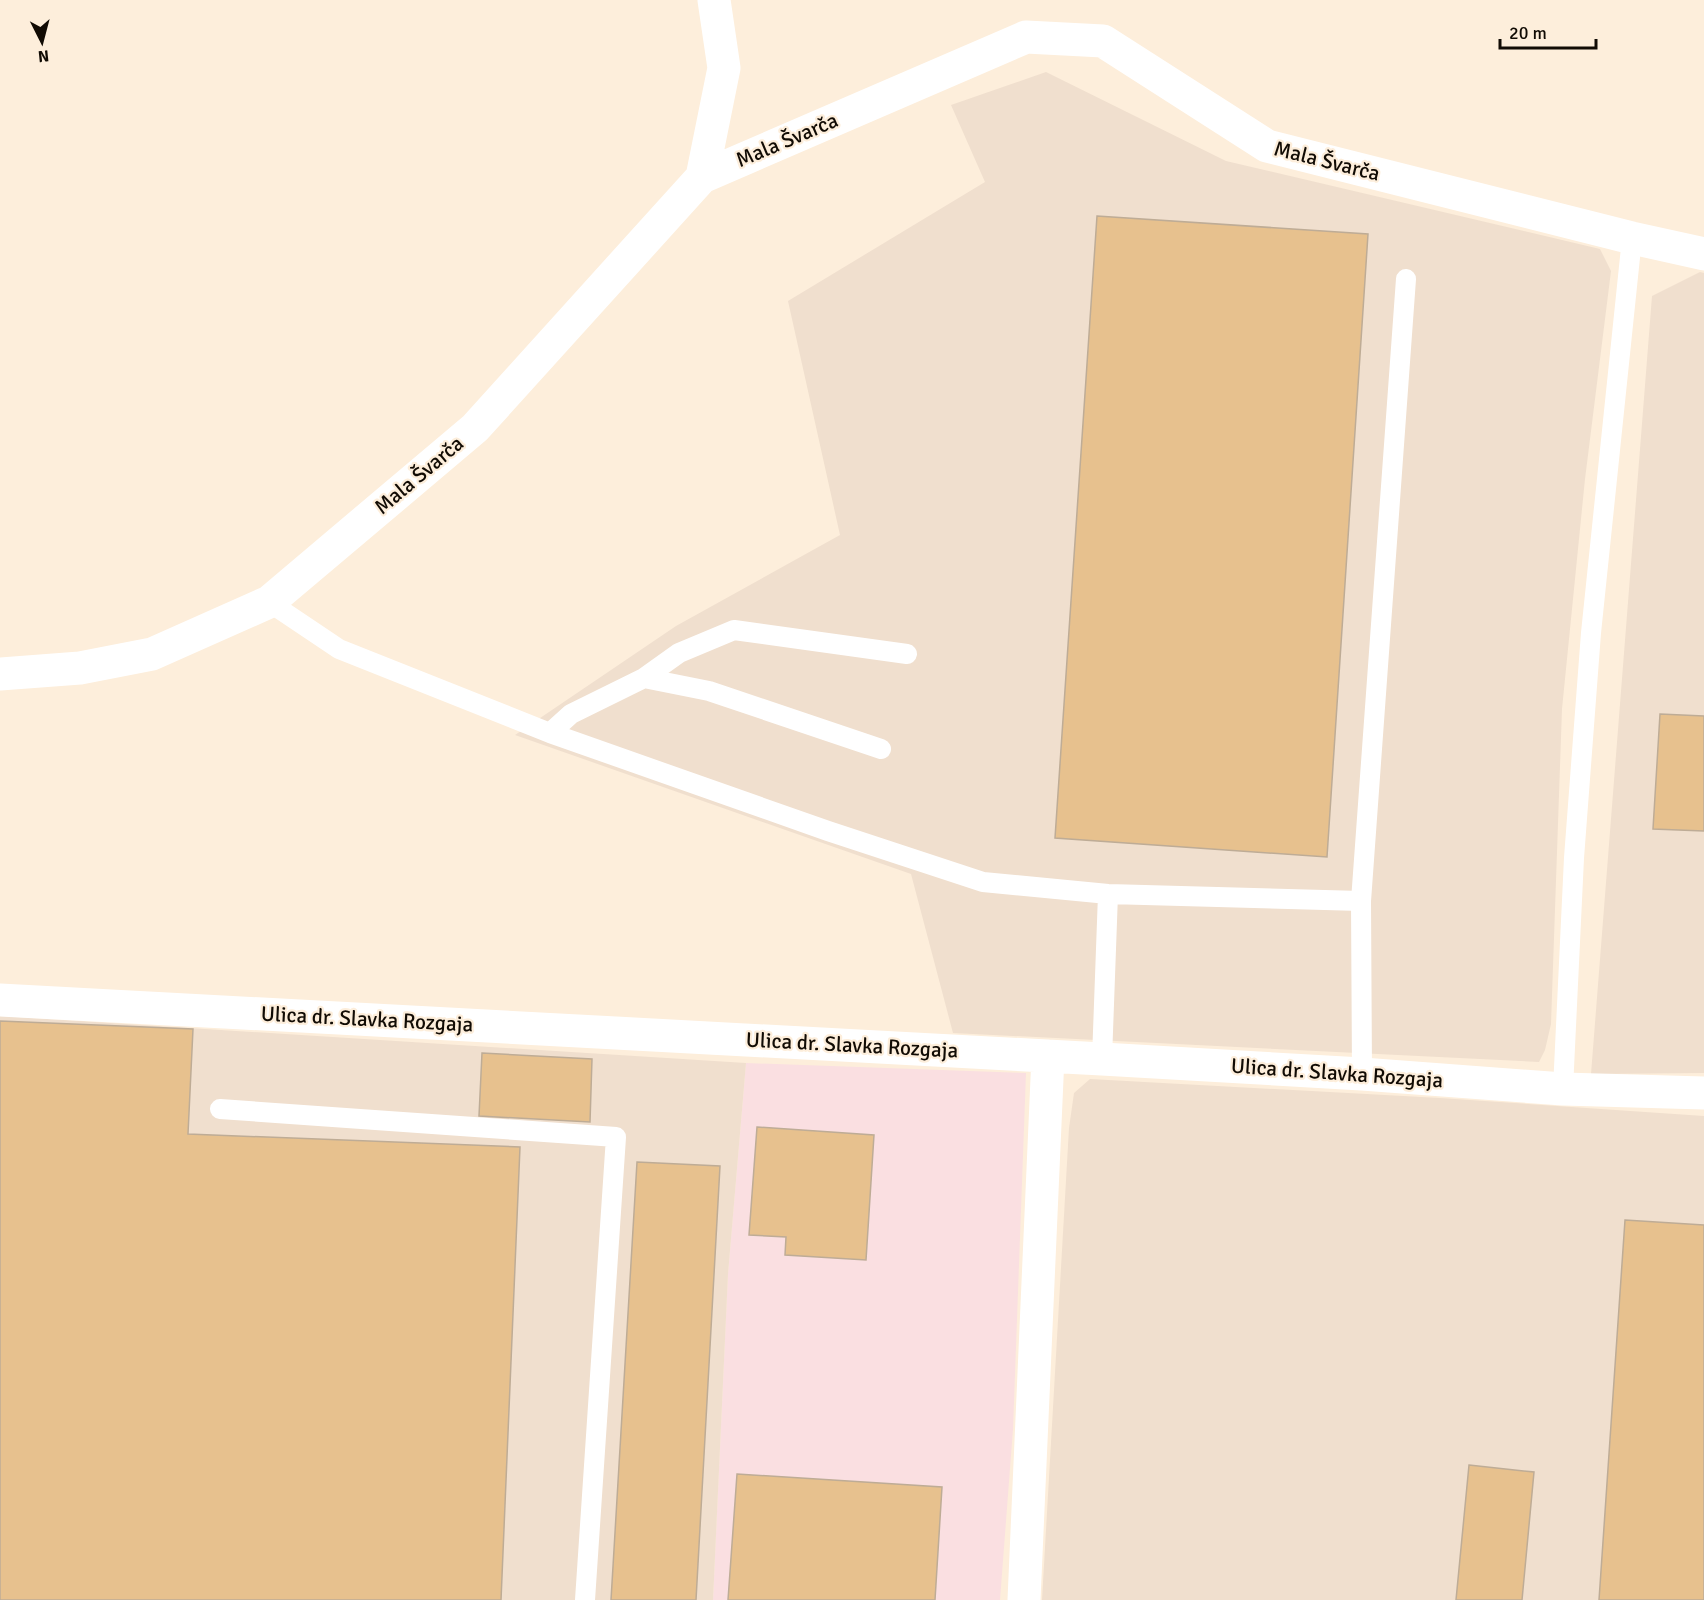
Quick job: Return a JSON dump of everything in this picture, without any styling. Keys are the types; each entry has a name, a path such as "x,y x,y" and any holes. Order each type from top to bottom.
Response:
{"street":[{"path":"702,177 724,68 714,0"},
{"name":"Mala Švarča","path":"0,674 80,668 152,654 269,602 475,428 702,177 1026,37 1103,41 1267,146 1704,254"},
{"name":"Ulica dr. Slavka Rozgaja","path":"0,1000 1102,1059 1362,1074 1563,1089 1704,1093"},
{"path":"1024,1600 1048,1056"}],"lane":[{"path":"1563,1089 1574,858 1591,633 1632,238"},
{"path":"1362,1074 1361,901 1406,279"},
{"path":"269,602 339,649 550,733 828,831 983,882 1108,894 1361,901"},
{"path":"550,733 571,714 644,678 679,653 734,630 907,654"},
{"path":"644,678 709,691 881,749"},
{"path":"1102,1059 1108,894"},
{"path":"220,1109 615,1137 585,1600"}],"shaded area":[{"path":"1046,72 1226,161 1600,249 1611,271 1585,479 1562,709 1551,1024 1545,1050 1539,1062 953,1033 911,874 515,735 676,626 840,535 788,301 985,182 951,105"},
{"path":"1700,272 1704,273 1704,1073 1591,1074 1652,296"},
{"path":"0,1016 746,1063 728,1274 713,1600 0,1600"},
{"path":"746,1063 1026,1073 1013,1429 1000,1600 713,1600 728,1274"},
{"path":"1090,1079 1440,1098 1704,1116 1704,1600 1042,1600 1069,1128 1074,1093"}],"building":[{"path":"1097,216 1368,234 1327,857 1055,838"},
{"path":"1660,714 1704,716 1704,831 1653,829"},
{"path":"0,1021 193,1029 188,1134 520,1147 501,1600 0,1600"},
{"path":"482,1053 592,1059 590,1122 479,1116"},
{"path":"757,1127 874,1135 866,1260 785,1255 786,1237 749,1235"},
{"path":"637,1162 720,1166 696,1600 611,1600"},
{"path":"1625,1220 1704,1225 1704,1600 1599,1600"},
{"path":"1469,1465 1534,1472 1522,1600 1456,1600"},
{"path":"737,1474 942,1487 935,1600 728,1600"}]}
